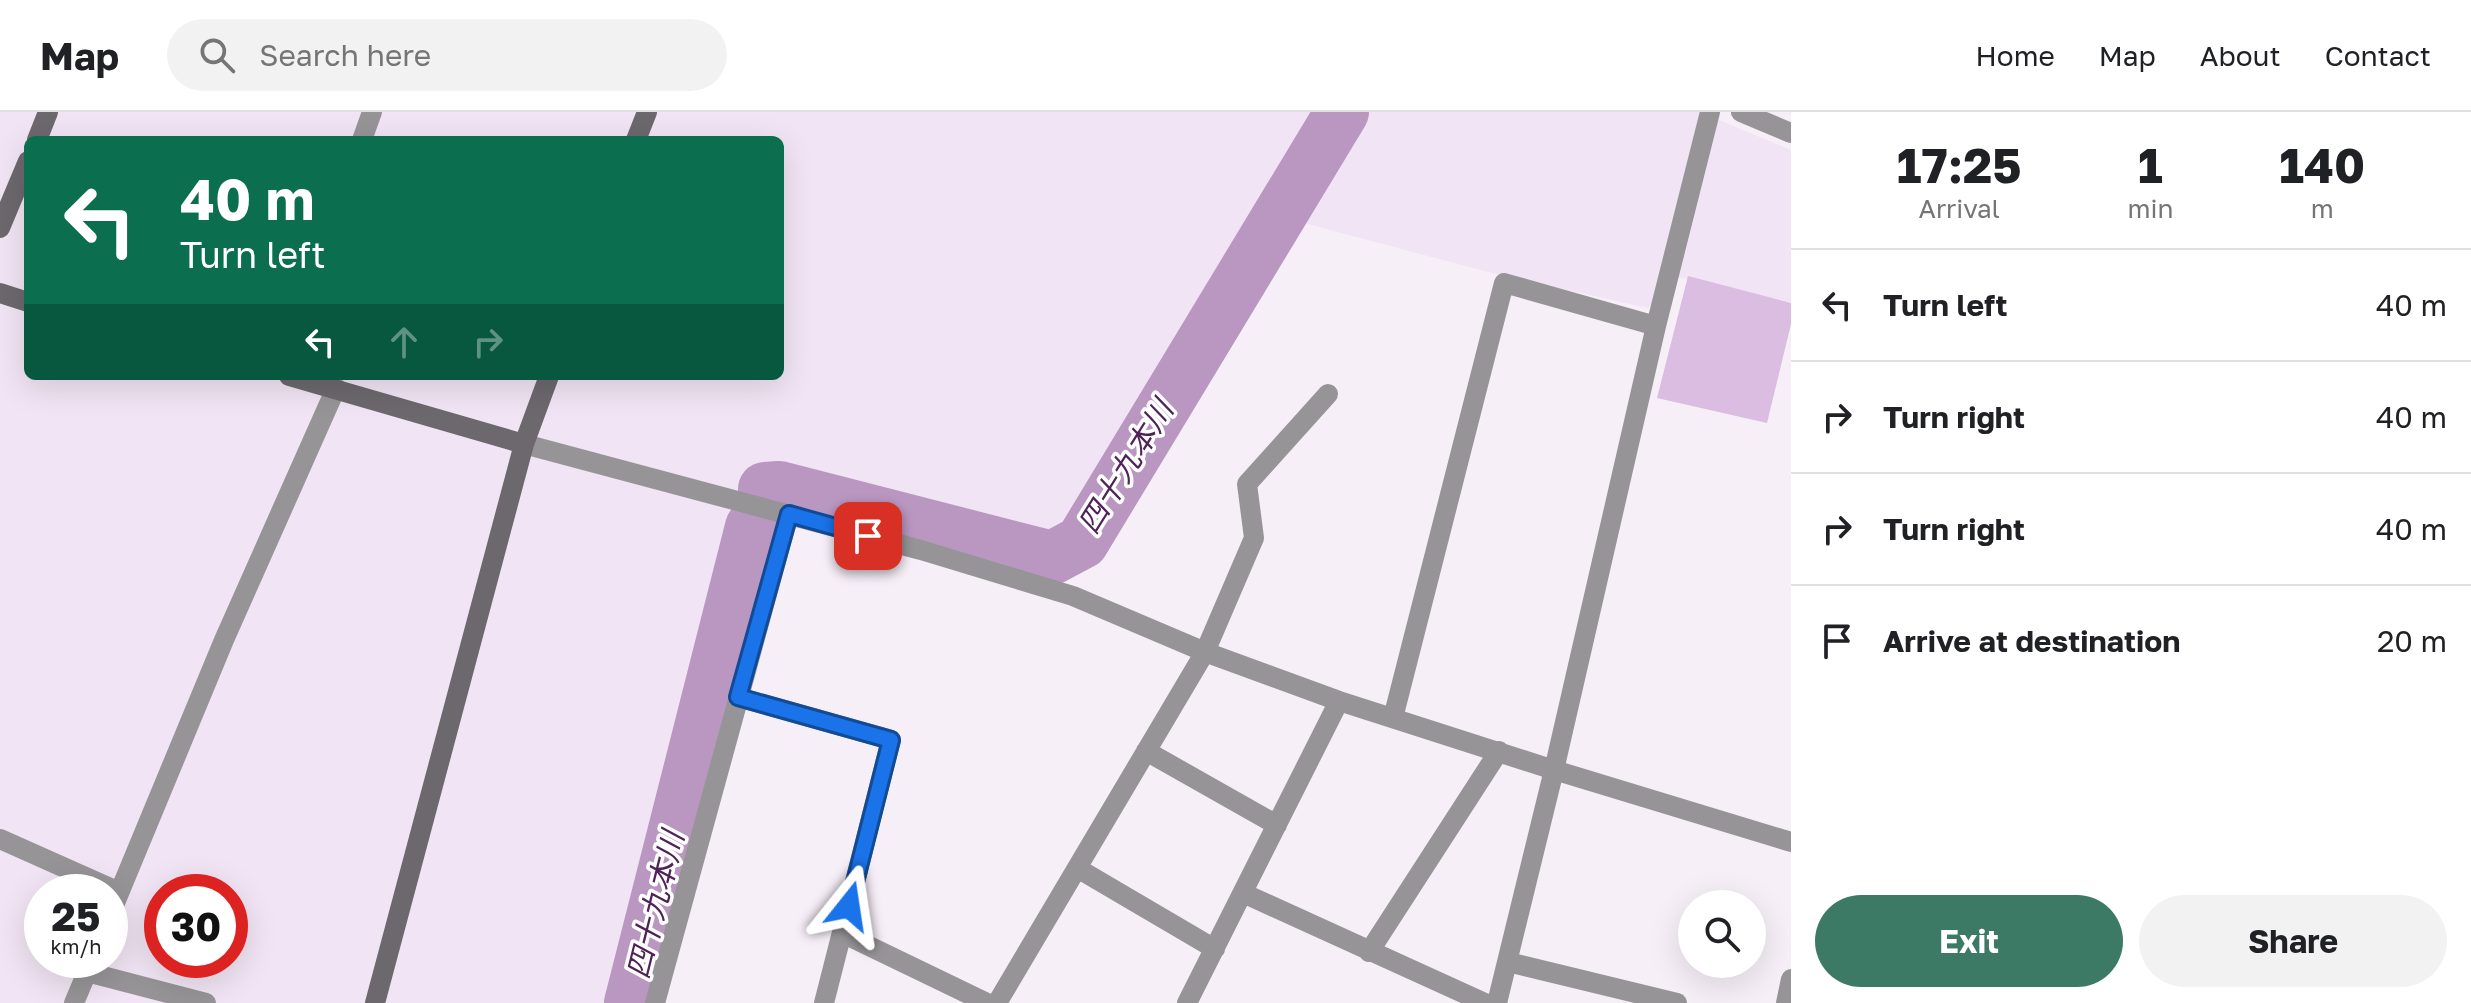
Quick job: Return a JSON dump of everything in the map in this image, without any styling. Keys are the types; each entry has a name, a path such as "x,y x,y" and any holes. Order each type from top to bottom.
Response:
{"street":[{"path":"39,136 48,112"},
{"path":"363,136 372,112"},
{"path":"638,136 647,112"},
{"path":"1497,1003 1656,326 1710,112"},
{"path":"1741,112 1791,133"},
{"path":"0,228 24,171"},
{"path":"1393,718 1504,283 1656,326"},
{"path":"0,293 24,301"},
{"path":"305,380 1073,596 1205,652 1339,701 1791,842"},
{"path":"375,1003 524,444 548,380"},
{"path":"126,874 224,640 336,388"},
{"path":"997,1003 1205,652 1254,538 1247,484 1328,394"},
{"path":"655,1003 789,514"},
{"path":"738,697 891,740 824,1003"},
{"path":"1187,1003 1339,701"},
{"path":"1146,751 1277,825"},
{"path":"1369,952 1499,751"},
{"path":"0,839 79,874"},
{"path":"1077,868 1215,949"},
{"path":"1243,893 1485,1003"},
{"path":"842,933 987,1003"},
{"path":"1508,962 1637,998 1677,1003"},
{"path":"74,1003 84,978"},
{"path":"127,978 206,1003"},
{"path":"1786,1003 1791,979"}],"shaded area":[{"path":"0,112 1700,112 1791,150 1791,302 1664,274 1657,299 1648,308 1492,273 1300,222 1080,560 1065,568 797,505 659,1003 0,1003"},
{"path":"1688,276 1791,303 1791,324 1767,423 1657,398"}],"waterway":[{"name":"四十九本川","path":"765,489 779,488 1052,558 1082,542 1342,112"},
{"name":"四十九本川","path":"631,1003 752,527"}],"route":[{"path":"849,906 891,740 738,697 789,514 868,536"}]}
